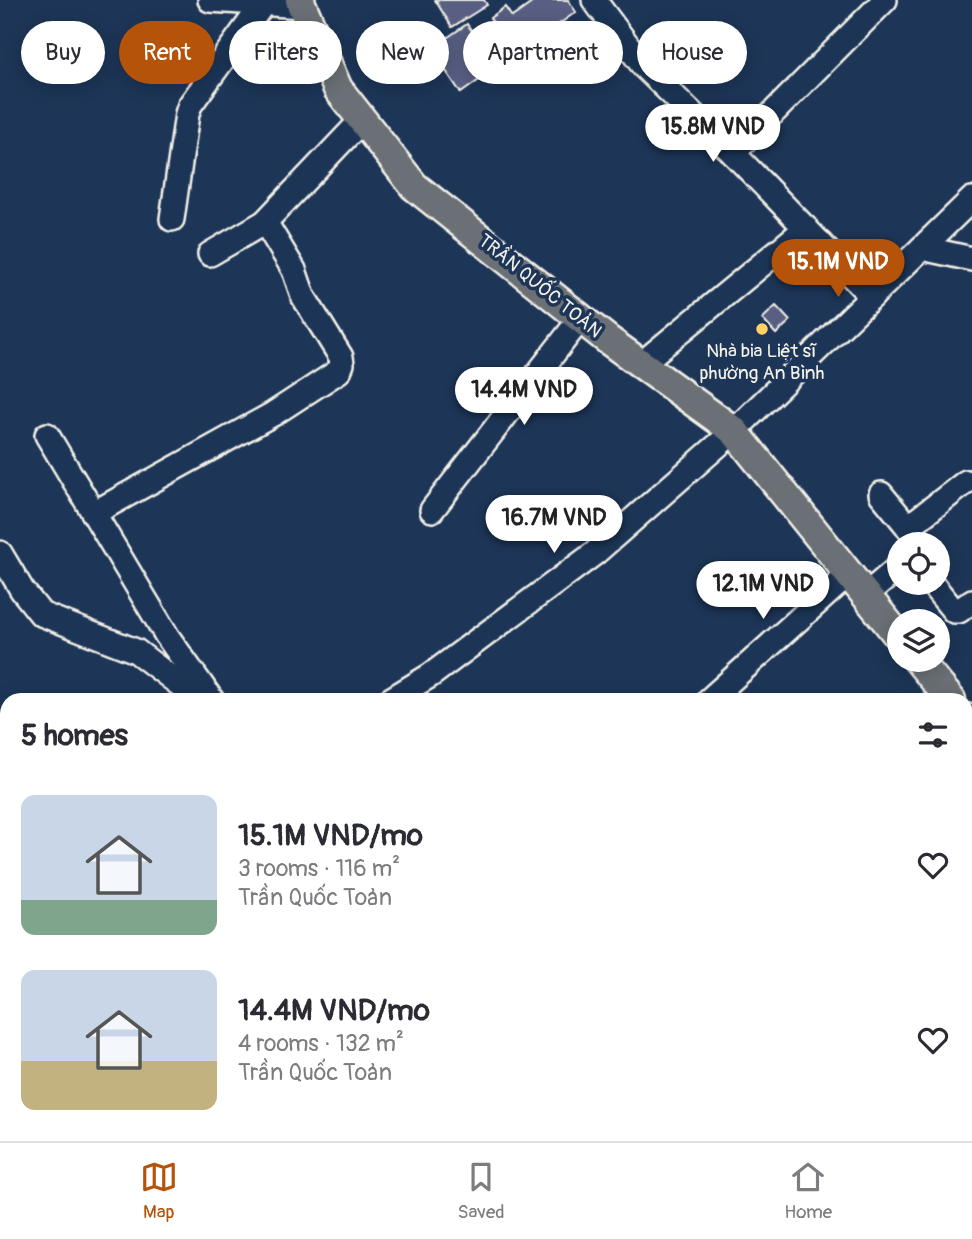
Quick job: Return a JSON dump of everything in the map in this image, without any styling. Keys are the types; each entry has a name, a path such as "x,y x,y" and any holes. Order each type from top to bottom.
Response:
{"main road":[{"name":"TRẦN QUỐC TOẢN","path":"301,3 338,89 414,186 641,364 734,431 887,622"},
{"path":"928,672 945,693"}],"street":[{"path":"210,0 263,4 301,3"},
{"path":"594,0 644,67 733,153 872,297"},
{"path":"733,153 885,0"},
{"path":"172,219 190,105 263,4"},
{"path":"210,254 265,222 362,120"},
{"path":"401,693 430,675 595,553 734,431 972,199"},
{"path":"94,513 273,414 339,371 341,357 303,296 294,270 265,222"},
{"path":"641,364 806,228"},
{"path":"922,248 972,259"},
{"path":"432,510 581,318"},
{"path":"47,435 167,636 207,693"},
{"path":"918,532 966,482"},
{"path":"881,494 913,532"},
{"path":"0,553 22,590 41,614 136,651 191,693"},
{"path":"717,693 848,575"},
{"path":"865,596 887,577"},
{"path":"941,595 954,611 959,611 972,601"}],"building":[{"path":"435,0 484,0 487,5 452,27"},
{"path":"536,0 568,0 576,12 563,21 492,21 490,18 505,7 512,17"},
{"path":"463,27 463,84 473,84 461,93 449,75 449,36"},
{"path":"776,306 790,321 776,334 762,319"}],"place":[{"name":"Nhà bia Liệt sĩ phường An Bình","path":"762,329"}]}
